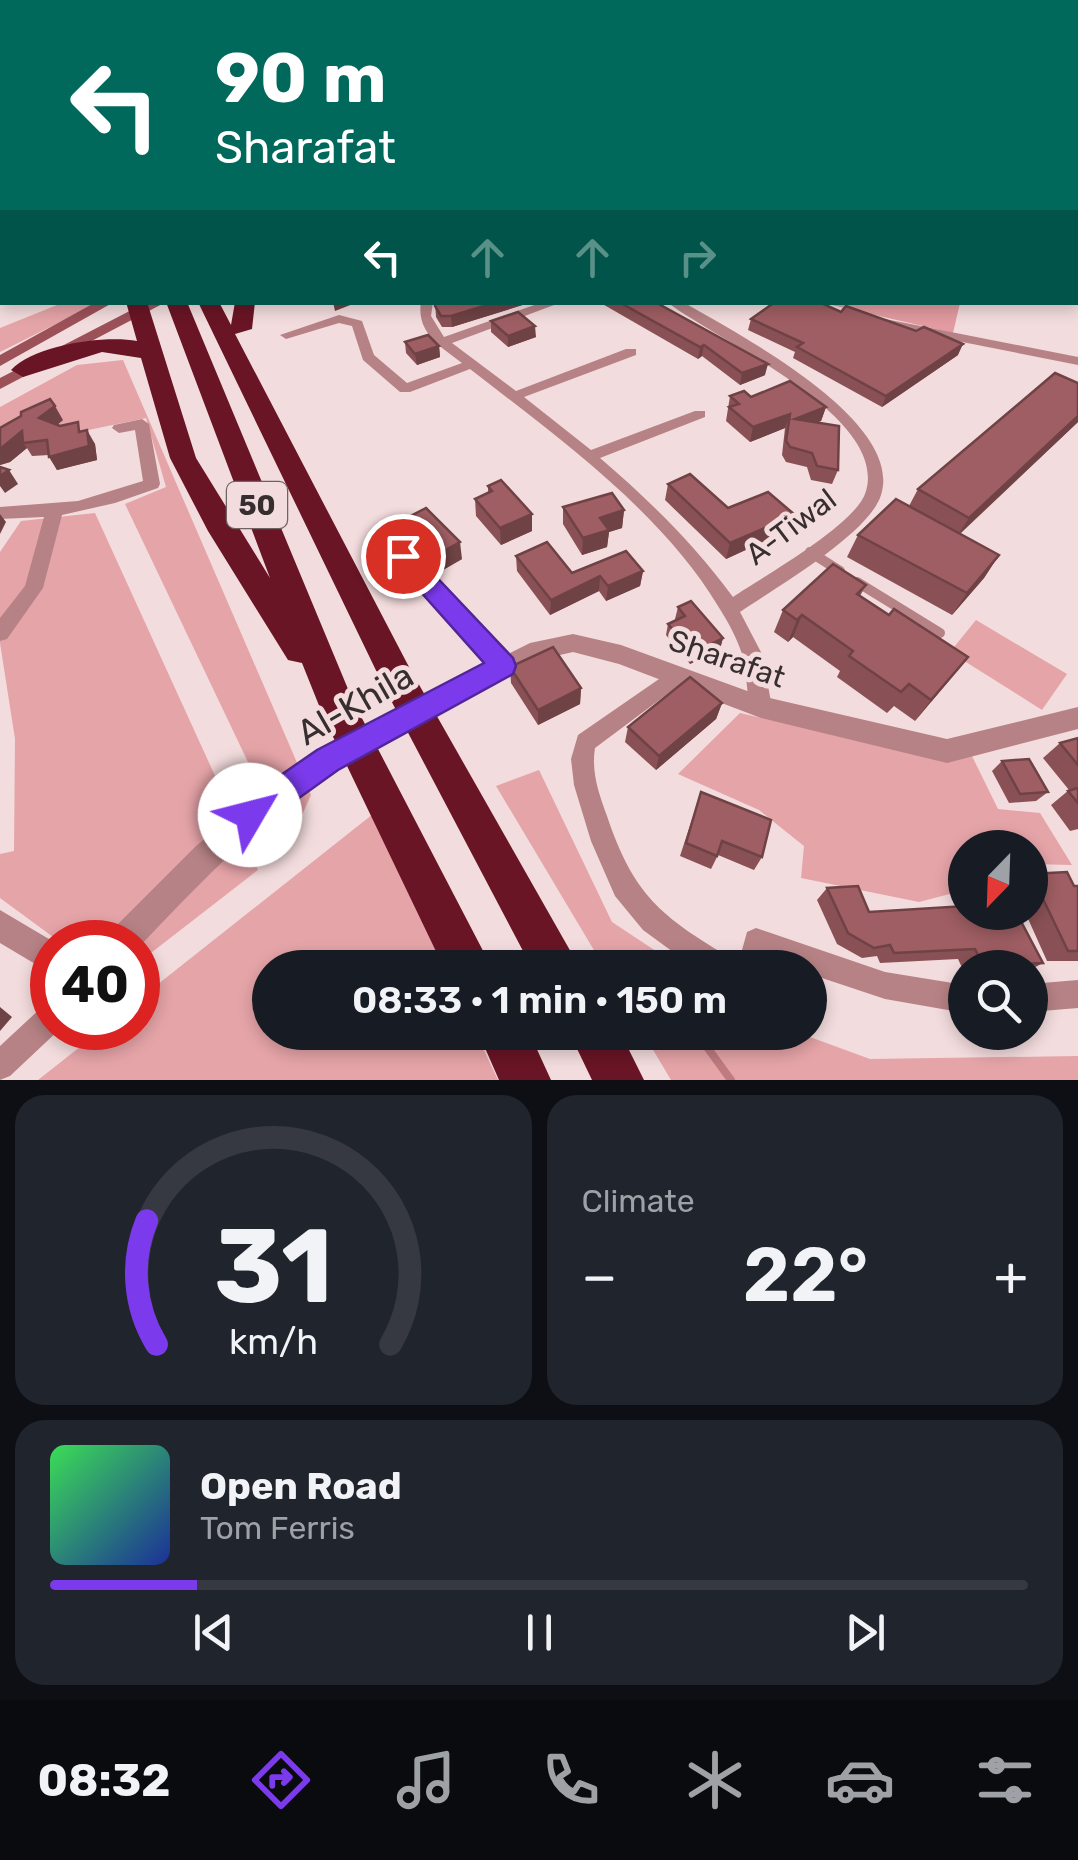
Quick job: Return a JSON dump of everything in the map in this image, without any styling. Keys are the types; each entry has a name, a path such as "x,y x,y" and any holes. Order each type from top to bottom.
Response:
{"highway":[{"name":"50","path":"177,305 338,707 460,950"},
{"path":"229,309 334,512 397,678"},
{"name":"50","path":"229,309 397,678 547,950"},
{"path":"24,370 90,347 127,345 137,323"},
{"path":"137,323 183,458 209,508 338,707"},
{"path":"511,1050 526,1080"},
{"path":"603,1050 619,1080"}],"main road":[{"path":"0,361 102,305"},
{"path":"0,384 24,370 137,323 156,305"}],"street":[{"path":"427,305 427,326 442,342 589,456 658,520 730,610 758,664 761,707"},
{"path":"442,342 547,305"},
{"name":"A-Tiwal","path":"677,305 788,371 866,442 877,461 874,494 855,521 730,610"},
{"path":"286,335 339,318 358,324 368,357 405,388 472,364"},
{"path":"866,319 1078,361"},
{"path":"514,396 631,352"},
{"path":"589,456 700,414"},
{"path":"0,513 54,512 113,501 152,484 142,424 119,428"},
{"path":"0,633 34,588 54,512"},
{"path":"403,556 503,666"},
{"name":"Sharafat","path":"503,666 538,650 574,643 761,707 947,751 1078,718"},
{"name":"Al-Khila","path":"143,920 206,856 274,796 328,760 503,666"},
{"path":"675,676 586,742 583,777 610,867 630,902 667,937 689,950"},
{"path":"0,925 30,944"},
{"path":"754,950 756,941 781,950"},
{"path":"827,967 874,984 924,996 948,997"},
{"path":"1048,996 1078,994"},
{"path":"0,1066 30,1038"}],"lane":[{"path":"810,552 940,633"}],"shaded area":[{"path":"57,305 94,305 0,352 0,328"},
{"path":"832,305 960,305 953,333"},
{"path":"123,360 311,795 288,846 125,504 166,487 146,418 74,433 0,432 0,407 77,365"},
{"path":"95,513 258,870 160,946 160,920 30,920 0,898 0,854 14,851 15,739 0,643 0,552 21,521"},
{"path":"976,620 1067,674 1042,710 950,652"},
{"path":"740,713 926,755 971,754 998,809 1040,813 1072,865 1048,864 1048,830 948,830 948,894 919,902 801,878 804,846 759,810 678,774"},
{"path":"539,770 612,922 654,950 594,950 496,786"},
{"path":"373,814 437,950 252,950 252,1050 484,1050 498,1080 38,1080 76,1050 160,1050 160,983"},
{"path":"827,1043 870,1059 1078,1056 1078,1080 671,1080 653,1050 827,1050"}],"building":[{"path":"487,305 451,316 441,316 435,306"},
{"path":"624,305 660,305 768,364 742,373 704,345 700,347"},
{"path":"771,305 826,305 841,312 846,306 916,331 924,327 963,344 886,396 797,347 803,343 751,319"},
{"path":"518,312 535,326 508,336 491,321"},
{"path":"428,335 439,346 415,354 405,342"},
{"path":"1055,373 1078,383 1078,416 969,518 918,489"},
{"path":"790,381 826,407 795,419 839,426 838,470 817,466 812,453 790,447 786,441 790,414 753,427 729,407 739,404 730,396 744,391 751,397"},
{"path":"50,399 55,406 39,418 60,426 78,422 79,432 87,430 89,446 49,457 47,440 23,443 22,431 0,449 0,428 21,416 21,412"},
{"path":"690,474 728,508 768,492 795,515 730,543 668,484"},
{"path":"501,480 532,514 500,528 475,499 492,491 488,486"},
{"path":"612,493 624,510 600,518 609,530 583,538 563,507"},
{"path":"896,499 999,555 967,593 858,535"},
{"path":"426,508 460,542 433,557 399,522"},
{"path":"547,542 572,573 626,551 643,571 608,586 600,576 551,600 516,556"},
{"path":"833,564 866,585 857,594 889,615 894,609 968,657 931,700 909,684 901,692 849,656 853,651 802,615 797,620 783,610"},
{"path":"691,601 723,638 693,653 668,624 685,616 678,607"},
{"path":"553,647 581,688 538,710 510,667"},
{"path":"690,677 722,703 659,756 628,727"},
{"path":"1078,738 1078,765 1060,743"},
{"path":"1029,759 1048,792 1020,794 1002,761"},
{"path":"1078,788 1078,803 1068,791"},
{"path":"701,792 771,820 762,857 722,841 717,856 686,843"},
{"path":"1067,872 1074,886 1078,886 1078,951 1068,951 1048,909 1048,873"},
{"path":"858,886 869,912 948,907 948,930 1026,930 1036,950 894,953 890,945 874,948 848,933 827,888"}],"waterway":[{"path":"709,1050 731,1080"}],"route":[{"path":"250,815 328,760 503,666 403,556"}]}
